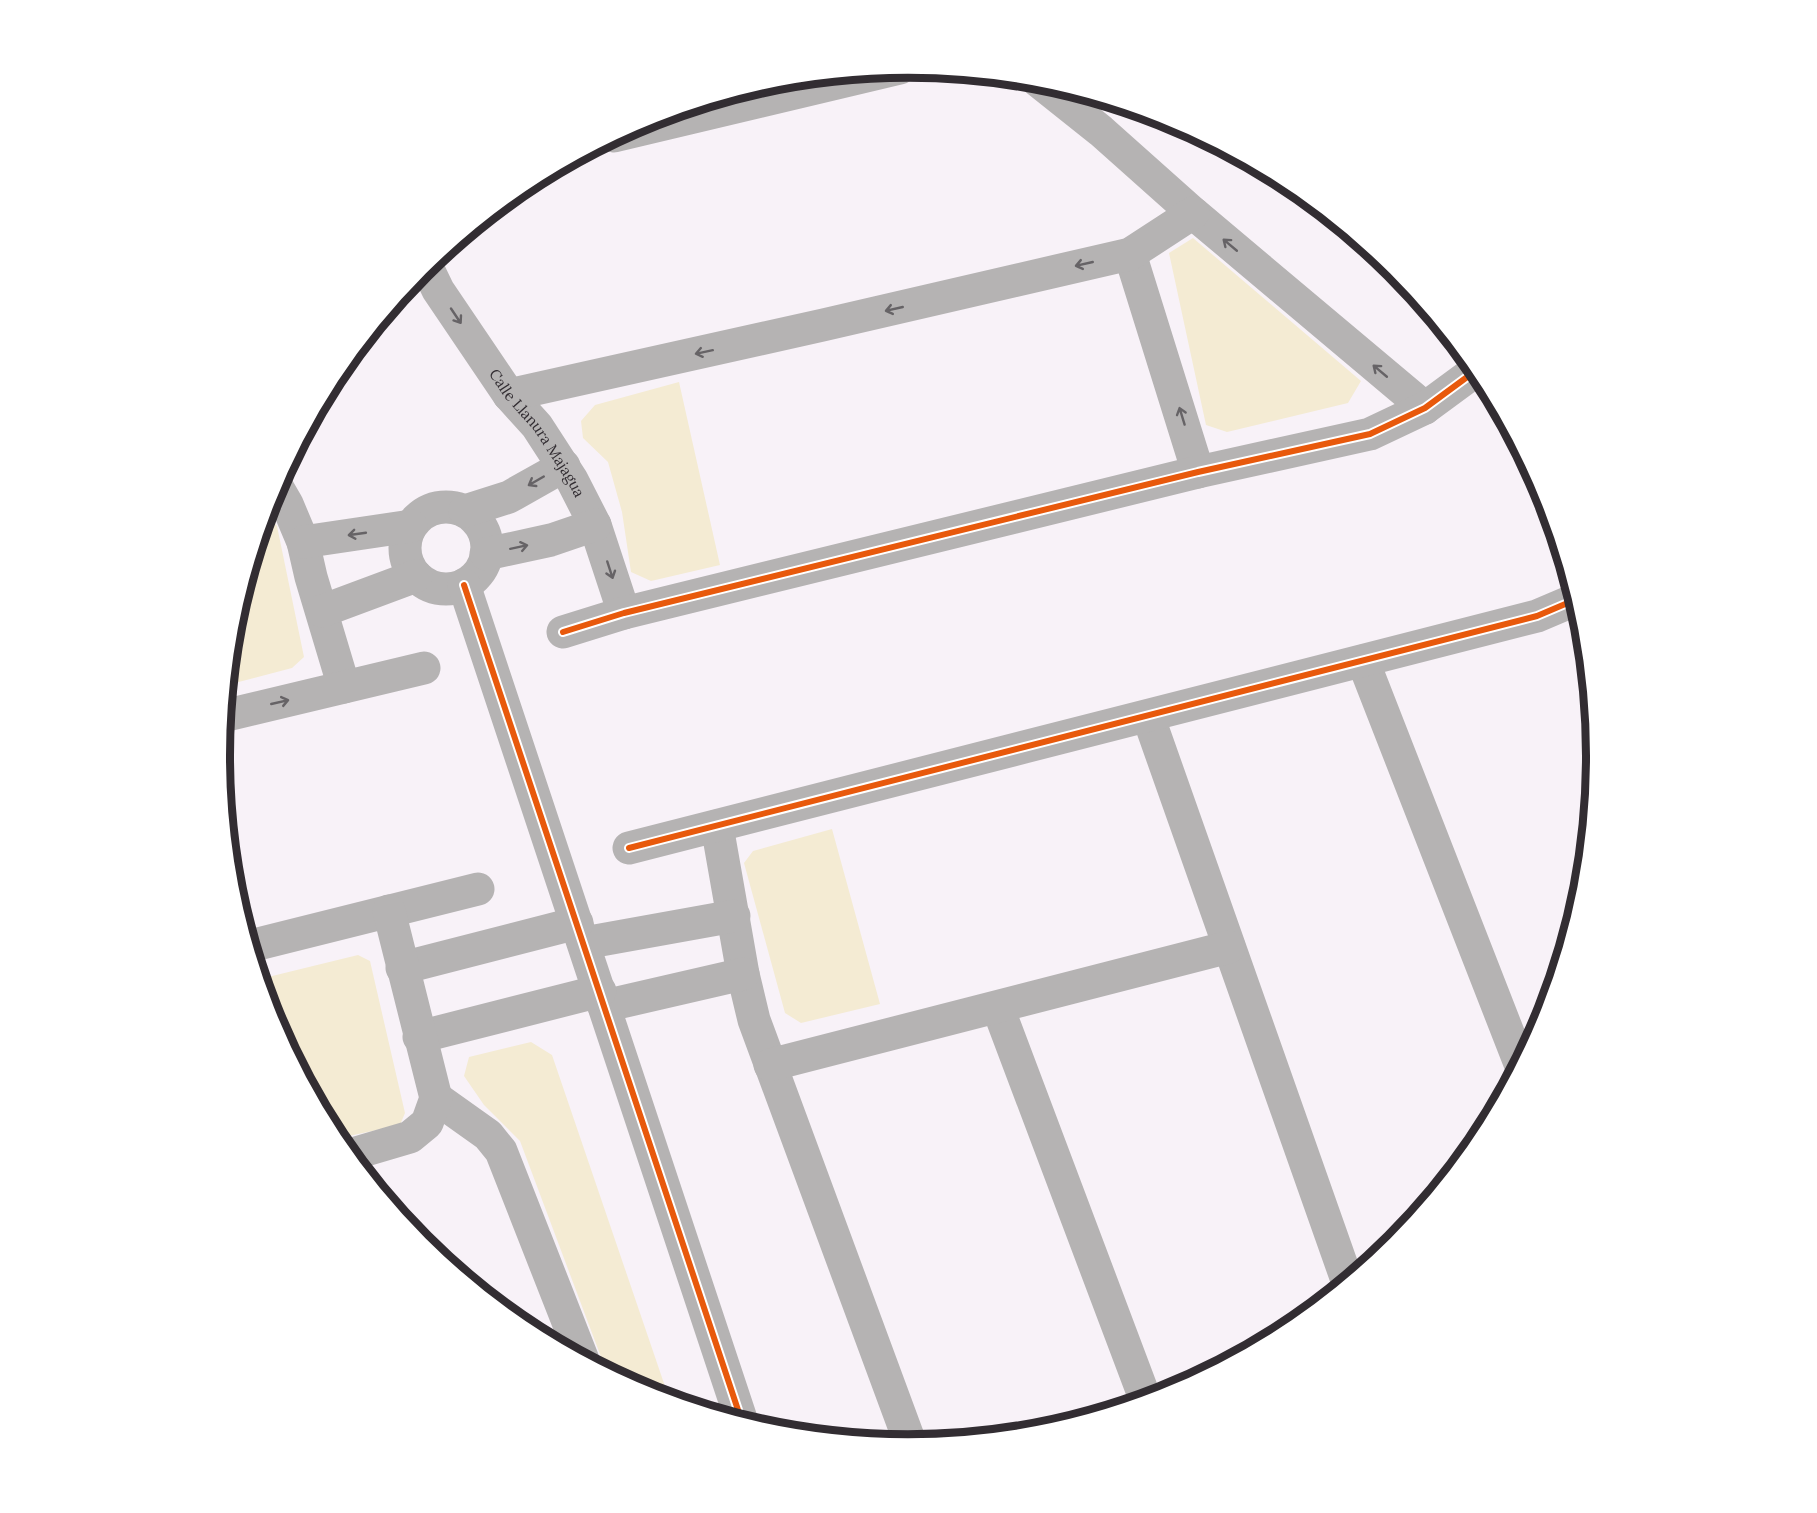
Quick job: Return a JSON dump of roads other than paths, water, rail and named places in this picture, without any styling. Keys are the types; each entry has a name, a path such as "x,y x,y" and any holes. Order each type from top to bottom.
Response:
{"street":[{"path":"664,124 844,81"},
{"path":"1055,94 1425,408"},
{"path":"509,395 1130,254 1193,213"},
{"path":"1130,254 1198,472"},
{"name":"Calle Llanura Majagua","path":"431,275 438,290 509,395 537,426 564,466 595,525 624,613"},
{"path":"563,632 624,613 1198,472 1370,434 1425,408 1470,375"},
{"path":"465,511 509,497 564,466"},
{"path":"282,496 303,542 311,577 344,687"},
{"path":"447,507 465,511 482,529 486,541 483,567 464,585 451,589 426,584 408,565 405,551 406,538 411,526 429,510 447,507"},
{"path":"486,554 551,540 595,525"},
{"path":"303,542 411,526"},
{"path":"322,611 416,576"},
{"path":"464,585 739,1413"},
{"path":"629,848 1538,616 1569,602"},
{"path":"1363,661 1517,1056"},
{"path":"231,714 424,668"},
{"path":"1148,716 1345,1276"},
{"path":"717,826 743,974 754,1020 907,1435"},
{"path":"257,944 478,889"},
{"path":"358,1152 410,1137 427,1123 435,1098 389,911"},
{"path":"402,968 580,933 734,916"},
{"path":"770,1065 1229,947"},
{"path":"419,1037 602,999 743,974"},
{"path":"998,1008 1143,1393"},
{"path":"435,1098 488,1135 501,1152 579,1349"}]}
